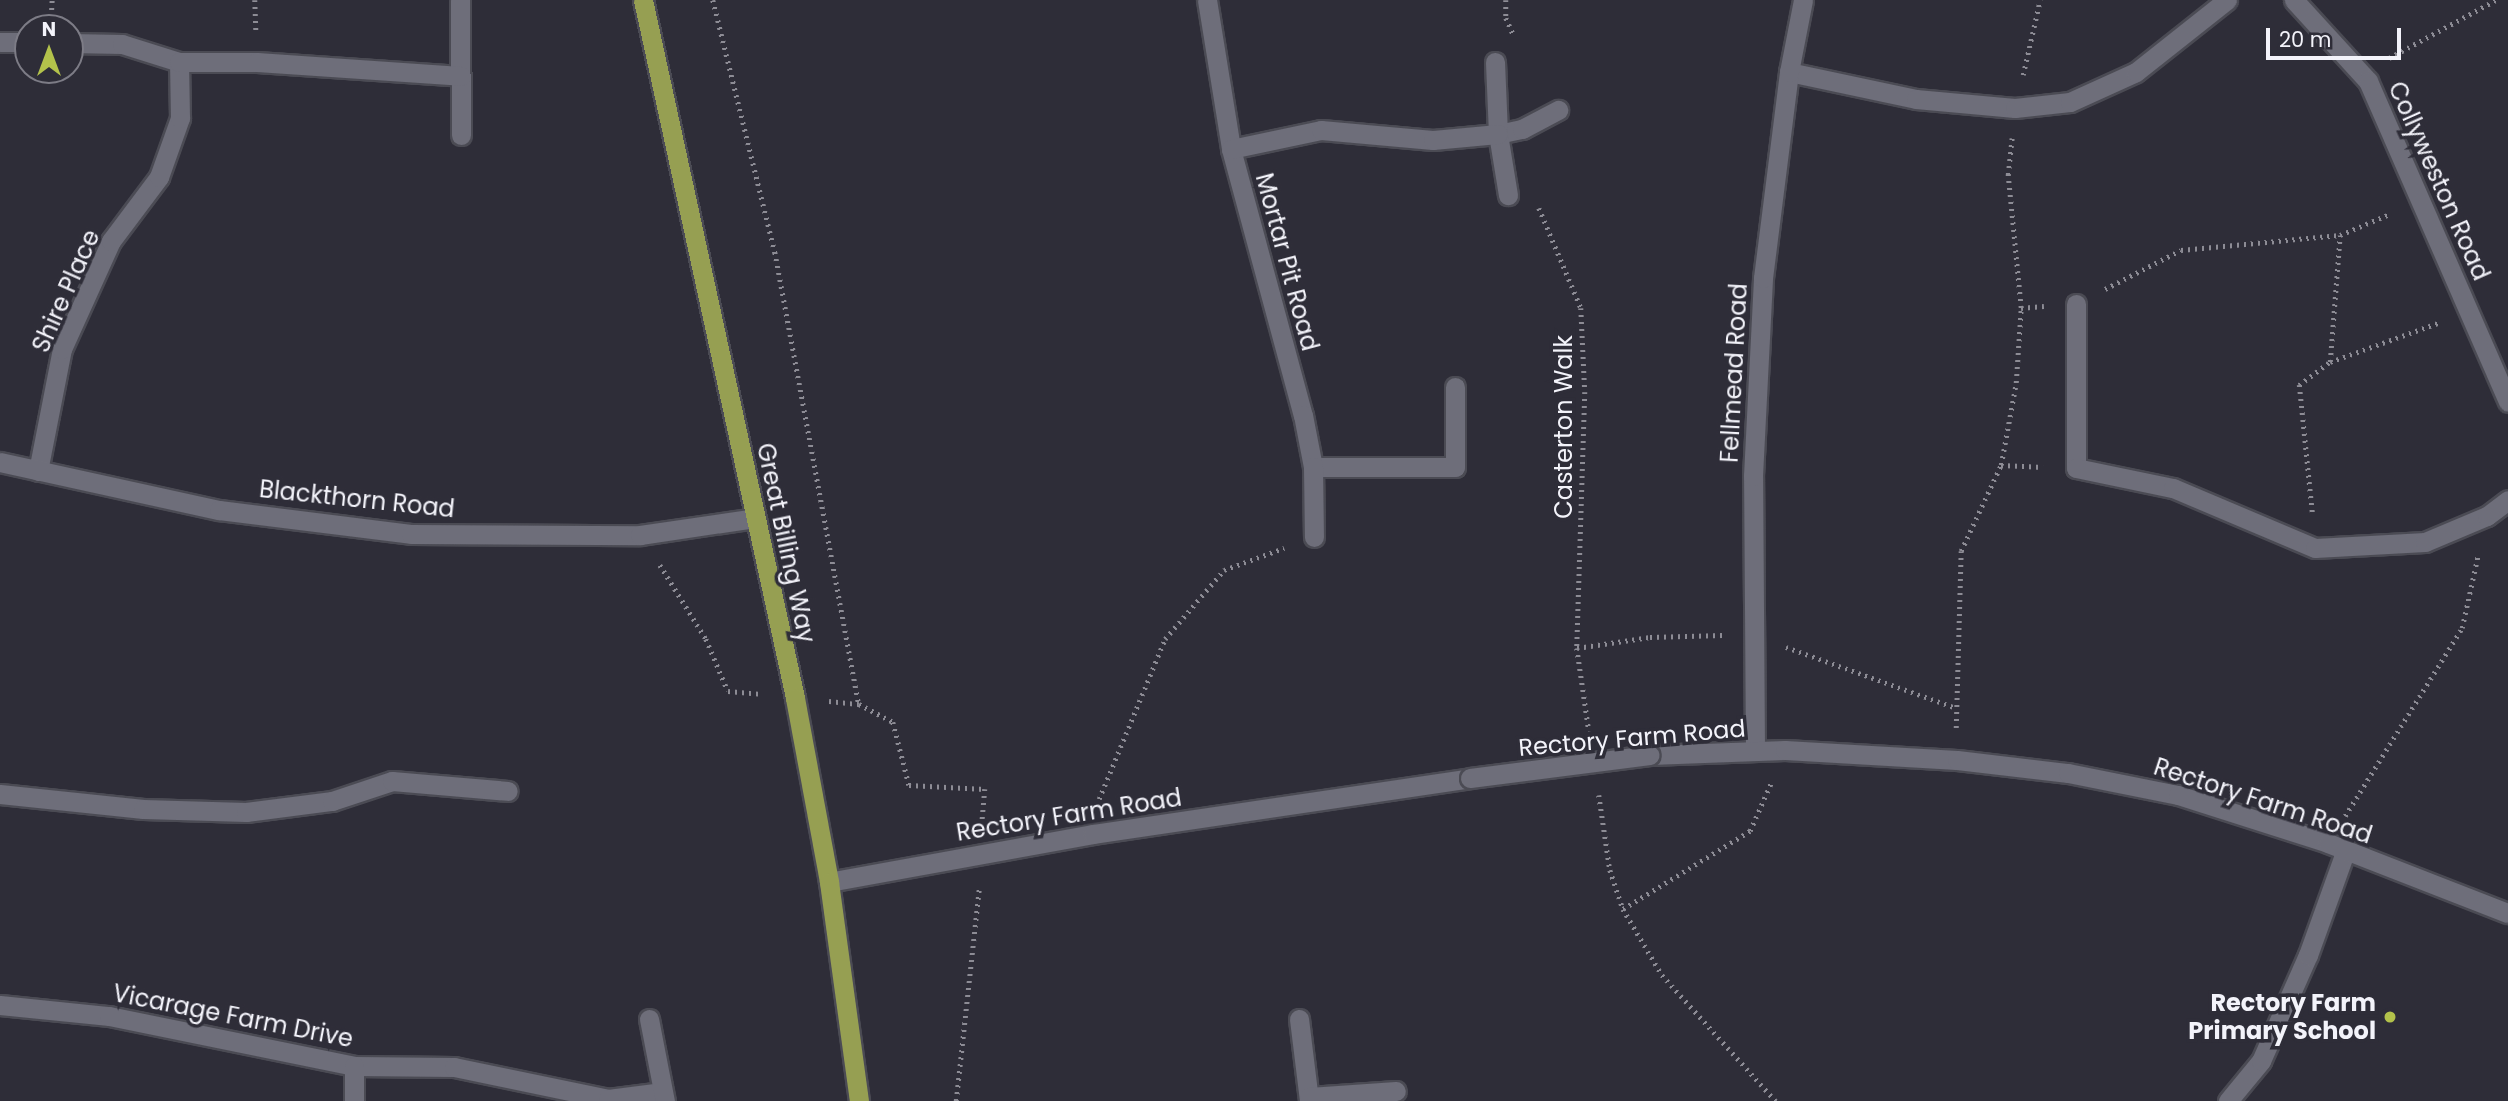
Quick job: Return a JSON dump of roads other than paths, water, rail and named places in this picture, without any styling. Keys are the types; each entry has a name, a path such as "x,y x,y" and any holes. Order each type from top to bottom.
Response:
{"main road":[{"name":"Great Billing Way","path":"643,0 795,698 829,882 859,1101"}],"street":[{"path":"460,0 461,135"},
{"name":"Mortar Pit Road","path":"1208,0 1231,149 1313,467 1314,537"},
{"name":"Fellmead Road","path":"1755,751 1751,634 1763,278 1789,72 1803,0"},
{"path":"1789,72 1916,99 2015,108 2070,102 2136,72 2227,0"},
{"name":"Collyweston Road","path":"2294,0 2362,74 2422,201 2508,402"},
{"path":"84,43 122,44 179,62 257,62 461,76"},
{"name":"Shire Place","path":"38,471 62,349 111,241 159,177 180,118 179,62"},
{"path":"1495,62 1498,134 1508,195"},
{"path":"1231,149 1321,130 1433,140 1498,134 1522,129 1558,110"},
{"path":"2076,304 2076,468 2173,488 2315,548 2425,542 2487,516 2508,500"},
{"path":"1313,467 1455,467 1455,387"},
{"name":"Blackthorn Road","path":"0,462 219,510 411,534 640,535 755,518"},
{"name":"Rectory Farm Road","path":"829,882 1093,834 1470,778 1650,755 1785,750 1957,760 2068,773 2178,794 2336,848 2508,914"},
{"path":"0,794 143,809 246,812 332,801 392,781 508,791"},
{"path":"2228,1101 2260,1061 2308,955 2336,848"},
{"name":"Vicarage Farm Drive","path":"0,1005 109,1016 354,1066 454,1067 608,1099 664,1097"},
{"path":"649,1018 664,1097"},
{"path":"1299,1018 1309,1099 1396,1091"},
{"path":"354,1066 354,1101"}],"place":[{"name":"Rectory Farm Primary School","path":"2390,1017"}]}
